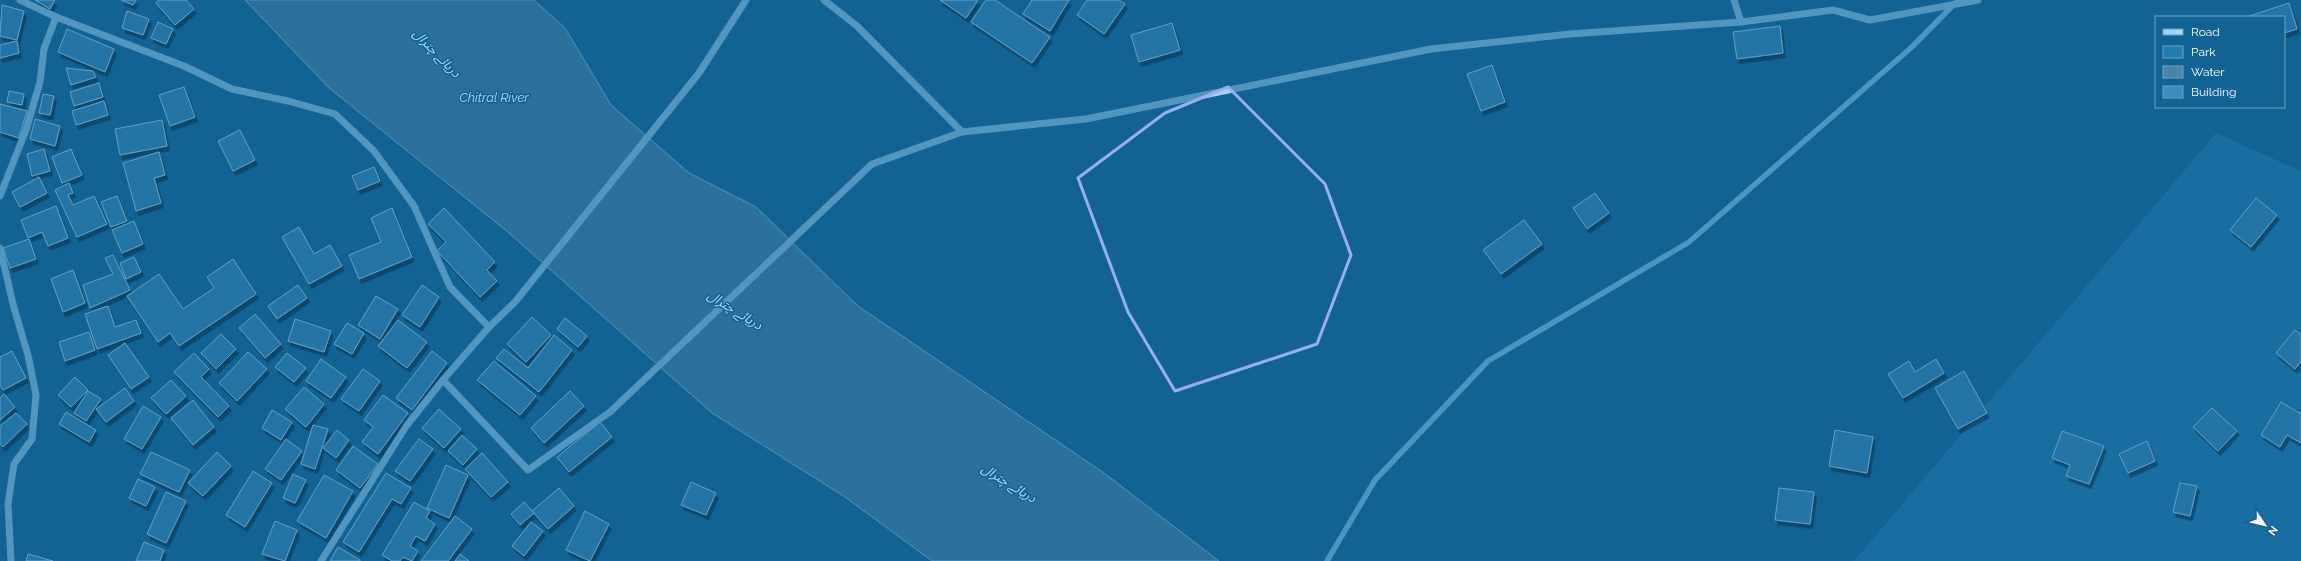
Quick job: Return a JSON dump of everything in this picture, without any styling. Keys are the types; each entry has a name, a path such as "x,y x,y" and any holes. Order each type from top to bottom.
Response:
{"street":[{"path":"20,0 56,17 184,66 232,89 288,101 335,114 374,151 410,200 450,287 489,327"},
{"path":"321,561 406,425 489,327 515,302 700,73 746,0"},
{"path":"824,0 857,26 962,132"},
{"path":"1734,0 1741,22"},
{"path":"444,380 528,470 610,412 872,164 962,132 1086,119 1431,49 1570,34 1741,22 1833,10 1870,20 1896,16 1931,7 1978,0"},
{"path":"0,196 26,130 40,82 44,49 56,17"},
{"path":"0,248 14,308 28,355 36,395 32,439 14,464 8,504 11,561"}],"highlighted area":[{"path":"1228,87 1325,184 1351,255 1317,344 1175,391 1128,312 1078,178 1165,113"}],"green space":[{"path":"2216,133 2301,171 2301,561 1854,561"}],"water":[{"name":"Chitral River","path":"245,0 534,0 565,28 611,105 689,173 756,207 858,306 1104,473 1219,561 932,561 845,497 712,413 509,233 328,87"}],"building":[{"path":"35,0 55,0 50,9"},
{"path":"121,0 136,0 133,5"},
{"path":"159,0 186,0 194,9 175,25 156,3"},
{"path":"940,0 978,0 966,18"},
{"path":"986,0 995,0 1050,37 1032,63 971,22"},
{"path":"1032,0 1069,0 1050,31 1023,14"},
{"path":"1087,0 1119,0 1125,4 1104,34 1077,15"},
{"path":"2289,3 2297,29 2285,33 2285,16 2249,16"},
{"path":"2,5 24,11 17,40 0,36"},
{"path":"127,11 149,19 143,35 122,28"},
{"path":"158,22 173,29 166,44 151,38"},
{"path":"1172,23 1180,50 1139,62 1131,35"},
{"path":"1780,26 1783,53 1737,59 1733,32"},
{"path":"67,29 114,49 105,72 58,52"},
{"path":"17,41 19,53 0,58 0,45"},
{"path":"1492,65 1505,102 1481,111 1467,74"},
{"path":"66,68 93,71 96,77 71,85"},
{"path":"99,83 103,97 74,106 70,92"},
{"path":"184,87 195,117 170,126 159,95"},
{"path":"9,91 24,94 22,105 7,102"},
{"path":"43,94 54,96 50,115 39,113"},
{"path":"104,101 108,115 76,125 72,111"},
{"path":"0,104 27,111 19,138 0,132"},
{"path":"35,119 60,126 55,146 30,139"},
{"path":"162,120 167,146 120,155 115,129"},
{"path":"240,130 255,160 233,171 218,141"},
{"path":"44,149 50,171 32,176 27,154"},
{"path":"71,149 82,175 62,183 52,157"},
{"path":"159,152 165,175 154,178 161,203 136,211 123,163"},
{"path":"374,167 380,181 358,190 352,176"},
{"path":"39,177 47,193 20,207 12,192"},
{"path":"69,183 73,193 68,195 73,205 94,196 107,224 77,237 55,190"},
{"path":"1595,193 1609,213 1587,229 1573,208"},
{"path":"117,196 127,221 111,227 101,202"},
{"path":"2256,198 2277,215 2251,247 2230,230"},
{"path":"56,206 68,238 48,246 42,232 28,238 21,220"},
{"path":"392,208 412,257 359,279 349,255 381,242 371,218"},
{"path":"444,208 495,262 487,270 497,281 480,297 437,251 446,242 428,224"},
{"path":"1524,220 1542,244 1501,274 1483,250"},
{"path":"134,221 143,244 122,253 112,230"},
{"path":"299,227 314,254 330,245 342,266 309,284 282,237"},
{"path":"29,239 36,259 10,268 3,248"},
{"path":"113,255 130,290 90,308 83,285 113,274 105,258"},
{"path":"134,257 141,272 126,279 120,263"},
{"path":"233,259 256,294 179,346 170,333 158,342 127,296 159,274 183,309 214,288 207,277"},
{"path":"73,270 85,303 63,312 51,279"},
{"path":"298,285 307,298 277,319 268,306"},
{"path":"422,285 439,297 420,327 402,315"},
{"path":"376,296 398,309 380,339 358,325"},
{"path":"108,306 115,327 136,320 141,333 97,349 85,314"},
{"path":"255,314 281,344 265,358 239,328"},
{"path":"532,317 551,335 526,362 507,344"},
{"path":"565,318 587,336 578,347 557,329"},
{"path":"295,319 331,331 324,352 288,341"},
{"path":"398,320 427,342 407,368 378,346"},
{"path":"347,323 364,333 352,354 334,344"},
{"path":"2295,330 2301,335 2301,361 2295,369 2276,353"},
{"path":"89,332 95,350 65,361 59,342"},
{"path":"221,334 236,349 216,369 201,353"},
{"path":"554,335 572,350 539,392 496,358 504,349 528,368"},
{"path":"125,343 149,377 131,389 108,355"},
{"path":"12,351 26,378 3,390 0,385 0,357"},
{"path":"432,351 447,363 412,410 396,398"},
{"path":"248,352 267,369 237,401 219,383"},
{"path":"194,353 209,369 201,377 229,406 218,417 174,372"},
{"path":"287,353 306,368 294,382 275,367"},
{"path":"321,359 346,377 331,398 306,381"},
{"path":"1936,359 1944,373 1903,398 1888,374 1909,361 1915,372"},
{"path":"494,361 536,396 520,415 477,380"},
{"path":"363,369 380,381 359,411 341,399"},
{"path":"1964,371 1987,413 1958,429 1935,388"},
{"path":"75,377 88,390 71,407 58,395"},
{"path":"171,380 186,396 166,414 151,398"},
{"path":"304,387 324,404 306,427 285,409"},
{"path":"125,388 134,401 106,422 96,409"},
{"path":"88,391 101,399 86,421 74,413"},
{"path":"570,391 584,406 544,443 531,428"},
{"path":"4,394 15,407 0,420 0,398"},
{"path":"383,395 408,413 378,454 362,442 373,427 364,420"},
{"path":"193,400 214,427 193,445 171,418"},
{"path":"2281,402 2301,414 2301,443 2287,435 2280,447 2261,435"},
{"path":"143,406 161,417 142,449 124,439"},
{"path":"2212,408 2237,431 2218,451 2193,427"},
{"path":"439,409 461,429 444,448 422,428"},
{"path":"272,410 292,422 281,440 262,428"},
{"path":"66,412 96,430 89,442 59,424"},
{"path":"16,413 27,424 3,447 0,444 0,426"},
{"path":"600,422 612,437 569,472 557,457"},
{"path":"313,425 328,429 315,469 301,464"},
{"path":"337,430 349,440 336,458 323,448"},
{"path":"1835,430 1873,437 1867,473 1829,466"},
{"path":"2062,431 2104,446 2089,484 2066,476 2070,465 2052,458"},
{"path":"462,435 477,449 463,465 448,451"},
{"path":"286,439 302,451 281,480 265,469"},
{"path":"419,439 433,449 410,481 395,471"},
{"path":"2147,441 2155,461 2128,473 2119,454"},
{"path":"353,446 378,464 360,488 336,470"},
{"path":"151,452 190,470 179,492 140,474"},
{"path":"217,452 231,466 203,496 188,483"},
{"path":"482,453 508,482 491,497 465,469"},
{"path":"446,465 468,475 449,518 427,508"},
{"path":"253,471 272,483 245,527 226,515"},
{"path":"386,473 411,488 401,504 392,499 359,552 343,542"},
{"path":"293,474 306,480 295,503 283,498"},
{"path":"324,475 353,491 326,538 297,521"},
{"path":"138,479 155,487 146,506 129,498"},
{"path":"691,482 716,493 706,515 681,505"},
{"path":"2180,483 2197,486 2190,516 2173,512"},
{"path":"559,488 574,506 548,529 532,511"},
{"path":"1779,488 1814,492 1810,524 1775,520"},
{"path":"166,492 186,501 166,543 147,534"},
{"path":"414,502 430,511 426,518 435,524 425,541 416,536 410,546 418,551 412,561 403,557 400,561 392,561 382,555"},
{"path":"524,502 534,513 520,525 511,514"},
{"path":"585,511 609,524 590,561 566,550"},
{"path":"455,516 472,529 448,561 421,561"},
{"path":"275,521 297,530 285,561 262,554"},
{"path":"531,522 543,531 524,556 512,546"},
{"path":"144,542 164,550 160,561 136,561"},
{"path":"338,547 360,560 360,561 330,561"},
{"path":"28,554 53,561 26,561"},
{"path":"460,554 469,561 455,561"}],"waterway":[{"path":"1327,561 1375,480 1488,361 1689,242 1913,46 1958,0"}],"water label":[{"name":"دریائے چترال","path":"437,53"},
{"name":"دریائے چترال","path":"735,310"},
{"name":"دریائے چترال","path":"1009,483"}]}
